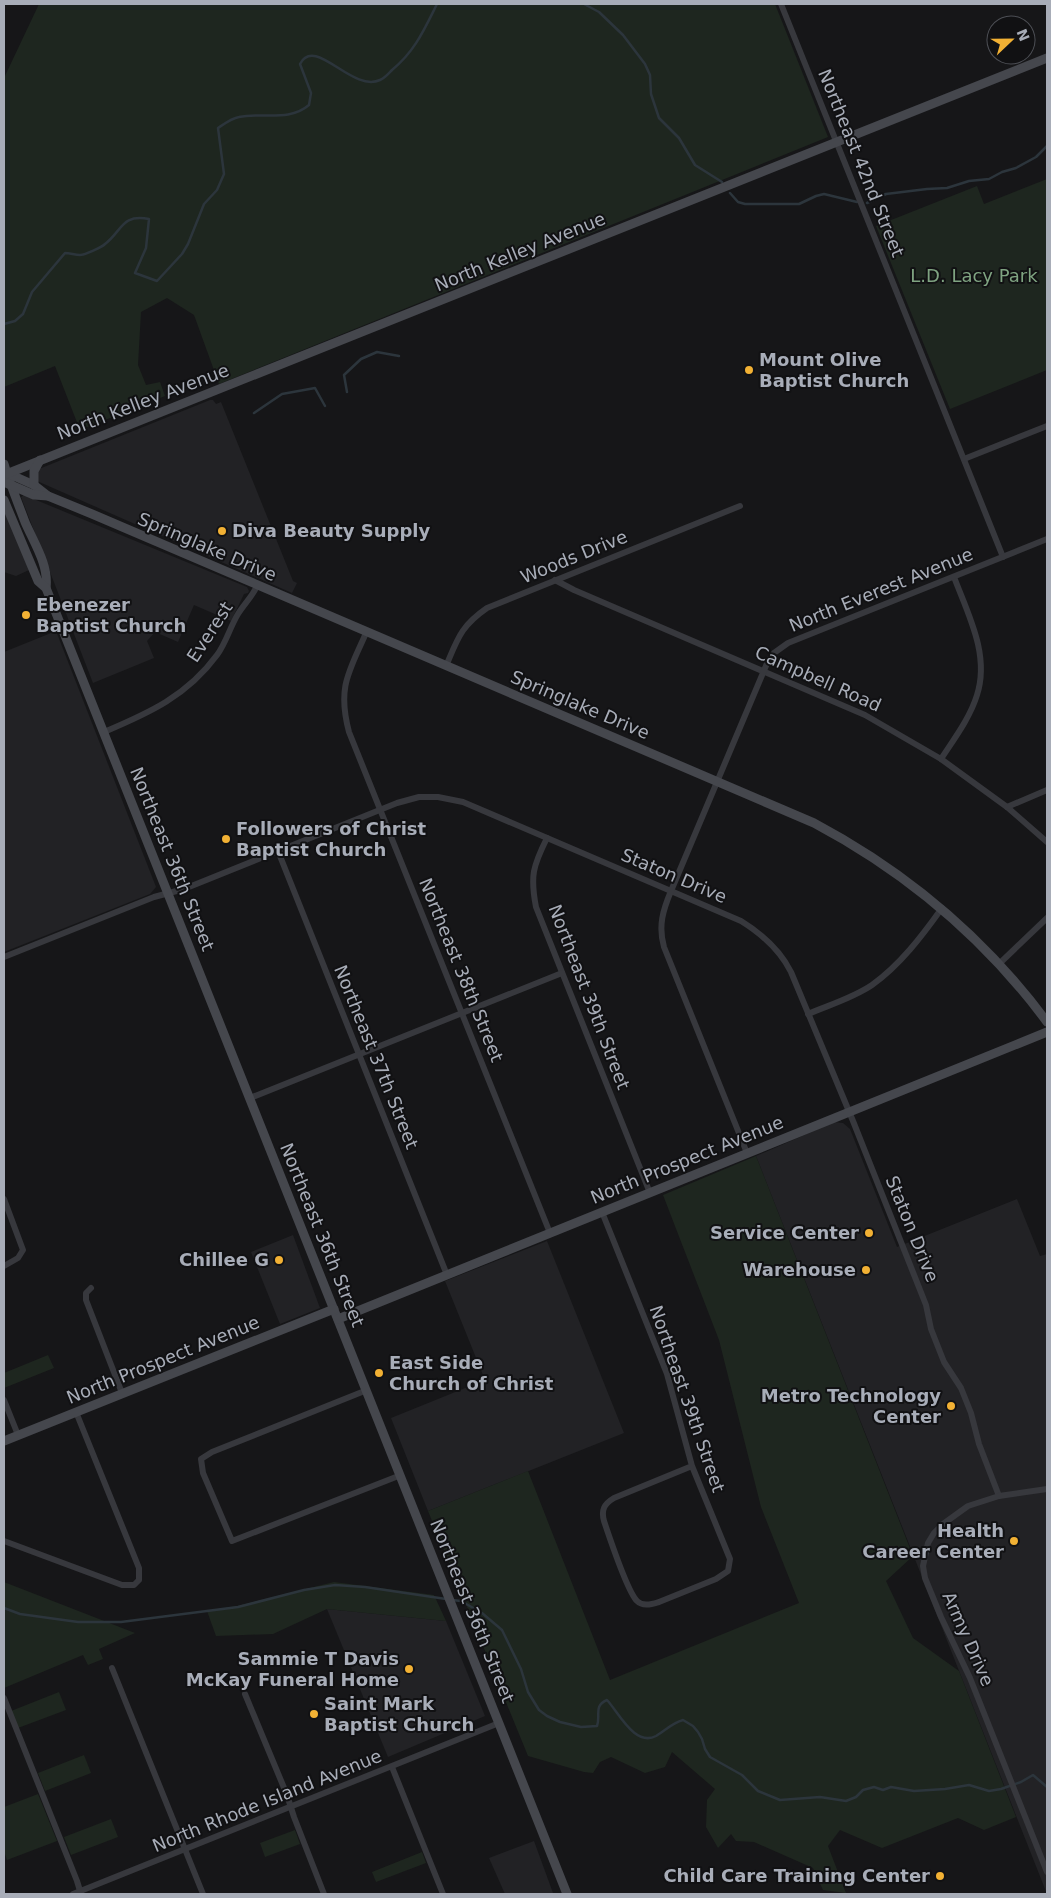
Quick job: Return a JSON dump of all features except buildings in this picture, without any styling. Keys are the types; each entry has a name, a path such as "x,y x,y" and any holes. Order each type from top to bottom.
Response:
{"street":[{"name":"Northeast 42nd Street","path":"784,5 837,143 1003,557"},
{"name":"North Kelley Avenue","path":"6,479 40,460 140,422 1047,58"},
{"path":"964,459 1047,426"},
{"path":"34,485 34,471 40,460"},
{"name":"Northeast 36th Street","path":"4,464 6,479 39,551 48,578 46,588"},
{"name":"Springlake Drive","path":"6,479 34,485 48,496 792,813 836,835 908,882 942,908 1000,963 1047,1022"},
{"name":"Springlake Drive","path":"6,479 34,495 48,496"},
{"name":"Northeast 36th Street","path":"4,500 38,581 46,588 568,1894"},
{"name":"Woods Drive","path":"446,666 462,630 471,620 487,608 740,506"},
{"name":"North Everest Avenue","path":"747,1153 664,947 661,938 660,922 671,891 768,661 774,653 788,643 1047,539"},
{"path":"941,758 967,717 978,695 981,671 979,646 954,577"},
{"name":"Campbell Road","path":"556,580 574,590 865,715 941,758 1007,807 1047,842"},
{"name":"Everest","path":"104,732 160,706 180,693 202,673 224,644 238,614 253,595 257,586"},
{"name":"Northeast 38th Street","path":"366,633 348,674 344,692 344,712 350,732 550,1233"},
{"path":"1007,807 1047,790"},
{"name":"Staton Drive","path":"4,957 168,893 184,889 381,809 419,797 448,798 462,802 741,922 762,936 787,964 926,1305 931,1329 944,1362 961,1388 971,1413 979,1444 999,1496"},
{"name":"Northeast 39th Street","path":"547,838 533,873 536,907 650,1193"},
{"name":"Northeast 37th Street","path":"278,850 447,1275"},
{"path":"808,1014 851,996 871,985 896,964 942,908"},
{"path":"1000,963 1047,918"},
{"path":"250,1098 562,973"},
{"name":"North Prospect Avenue","path":"338,1319 1047,1032"},
{"path":"4,1200 23,1250 18,1258 4,1266"},
{"name":"Northeast 39th Street","path":"602,1212 667,1374 692,1466 730,1559 729,1569 716,1579 667,1599 652,1604 641,1604 630,1589 604,1521 603,1507 614,1498 692,1466"},
{"path":"91,1288 86,1293 86,1300 122,1393"},
{"name":"North Prospect Avenue","path":"4,1441 334,1309"},
{"path":"367,1390 212,1452 201,1459 203,1473 232,1541 400,1475"},
{"path":"4,1400 18,1435"},
{"path":"4,1541 122,1585 129,1586 137,1583 140,1575 139,1568 76,1412"},
{"name":"Army Drive","path":"1047,1489 999,1496 968,1506 943,1524 928,1543 924,1566 931,1593 970,1678 1047,1872"},
{"path":"112,1668 203,1894"},
{"path":"245,1694 324,1894"},
{"path":"4,1698 78,1893"},
{"name":"North Rhode Island Avenue","path":"78,1893 499,1723"},
{"path":"392,1766 443,1894"}],"shaded area":[{"path":"213,400 216,404 221,402 293,581 297,583 292,593 37,481 37,471 39,469"},
{"path":"24,495 247,587 249,591 244,594 231,621 194,605 178,642 155,632 147,641 154,658 93,683 21,497"},
{"path":"4,508 29,570 16,576 4,572"},
{"path":"56,631 156,887 150,894 4,952 4,652"},
{"name":"Metro Technology Center","path":"834,1122 843,1123 850,1129 897,1247 1017,1199 1040,1256 1047,1254 1047,1894 756,1156"},
{"path":"293,1235 320,1308 280,1324 251,1252"},
{"path":"547,1241 624,1433 428,1511 391,1418 485,1380 445,1281"},
{"name":"Sammie T Davis McKay Funeral Home","path":"327,1609 446,1621 485,1716 388,1757"},
{"path":"534,1841 553,1893 505,1894 489,1858"}],"green space":[{"path":"39,4 775,4 828,137 219,384 194,315 167,298 141,312 138,365 146,385 160,382 165,396 80,430 55,366 4,387 4,78"},
{"name":"L.D. Lacy Park","path":"1047,179 1047,370 950,409 876,226 977,186 984,204"},
{"path":"756,1156 913,1556 886,1581 913,1638 959,1671 1016,1817 984,1830 958,1818 882,1848 840,1830 828,1846 846,1893 823,1890 813,1868 754,1842 736,1841 731,1834 718,1848 706,1827 707,1800 715,1789 672,1752 665,1767 645,1773 611,1757 600,1762 593,1773 528,1756 428,1511 528,1471 610,1680 799,1603 761,1507 719,1340 663,1195"},
{"path":"48,1355 54,1368 4,1388 4,1373"},
{"path":"4,1582 135,1633 99,1649 103,1659 88,1665 83,1655 4,1688"},
{"path":"334,1582 434,1595 446,1621 327,1609 273,1634 216,1636 207,1611 237,1606"},
{"path":"59,1692 66,1710 18,1728 11,1711"},
{"path":"84,1755 91,1773 45,1791 38,1773"},
{"path":"38,1794 57,1841 7,1860 4,1851 4,1807"},
{"path":"111,1819 118,1837 71,1855 64,1837"},
{"path":"295,1830 300,1844 265,1857 260,1843"},
{"path":"422,1852 426,1863 376,1882 372,1872"}],"waterway":[{"path":"4,324 15,321 23,314 32,292 65,253 80,255 97,249 111,239 123,224 133,219 149,219 146,248 135,273 157,281 182,254 204,204 217,190 224,174 218,128 236,118 284,115 301,110 309,105 311,93 300,64 307,57 315,56 325,60 358,79 369,82 382,79 413,48 437,4"},
{"path":"584,4 599,12 623,35 645,64 650,75 651,94 659,118 679,138 695,165 722,182"},
{"path":"867,203 886,194 947,188 969,181 989,179 1036,157 1047,146"},
{"path":"730,193 738,202 745,204 799,204 824,194 857,202"},
{"path":"347,392 344,375 361,359 377,352 399,356"},
{"path":"254,413 282,394 315,388 325,406"},
{"path":"4,1608 20,1614 78,1622 121,1622 238,1607 304,1590 335,1585 365,1587 446,1599"},
{"path":"452,1600 461,1601 482,1613 502,1630 521,1669 528,1692 539,1710 547,1716 560,1722 581,1727 597,1726 600,1705 607,1700 634,1733 648,1738 656,1736 683,1720 693,1726 698,1732 710,1757 742,1775 758,1791 780,1800 820,1797 846,1801 856,1797 863,1790 874,1787 883,1790 891,1787 914,1791 969,1785 989,1791 1021,1782 1033,1775 1047,1787"}],"place":[{"name":"Mount Olive Baptist Church","path":"749,370"},
{"name":"Diva Beauty Supply","path":"222,531"},
{"name":"Ebenezer Baptist Church","path":"26,615"},
{"name":"Followers of Christ Baptist Church","path":"226,839"},
{"name":"Service Center","path":"869,1233"},
{"name":"Chillee G","path":"279,1260"},
{"name":"Warehouse","path":"866,1270"},
{"name":"East Side Church of Christ","path":"379,1373"},
{"name":"Metro Technology Center","path":"951,1406"},
{"name":"Health Career Center","path":"1014,1541"},
{"name":"Sammie T Davis McKay Funeral Home","path":"409,1669"},
{"name":"Saint Mark Baptist Church","path":"314,1714"},
{"name":"Child Care Training Center","path":"940,1876"}]}
